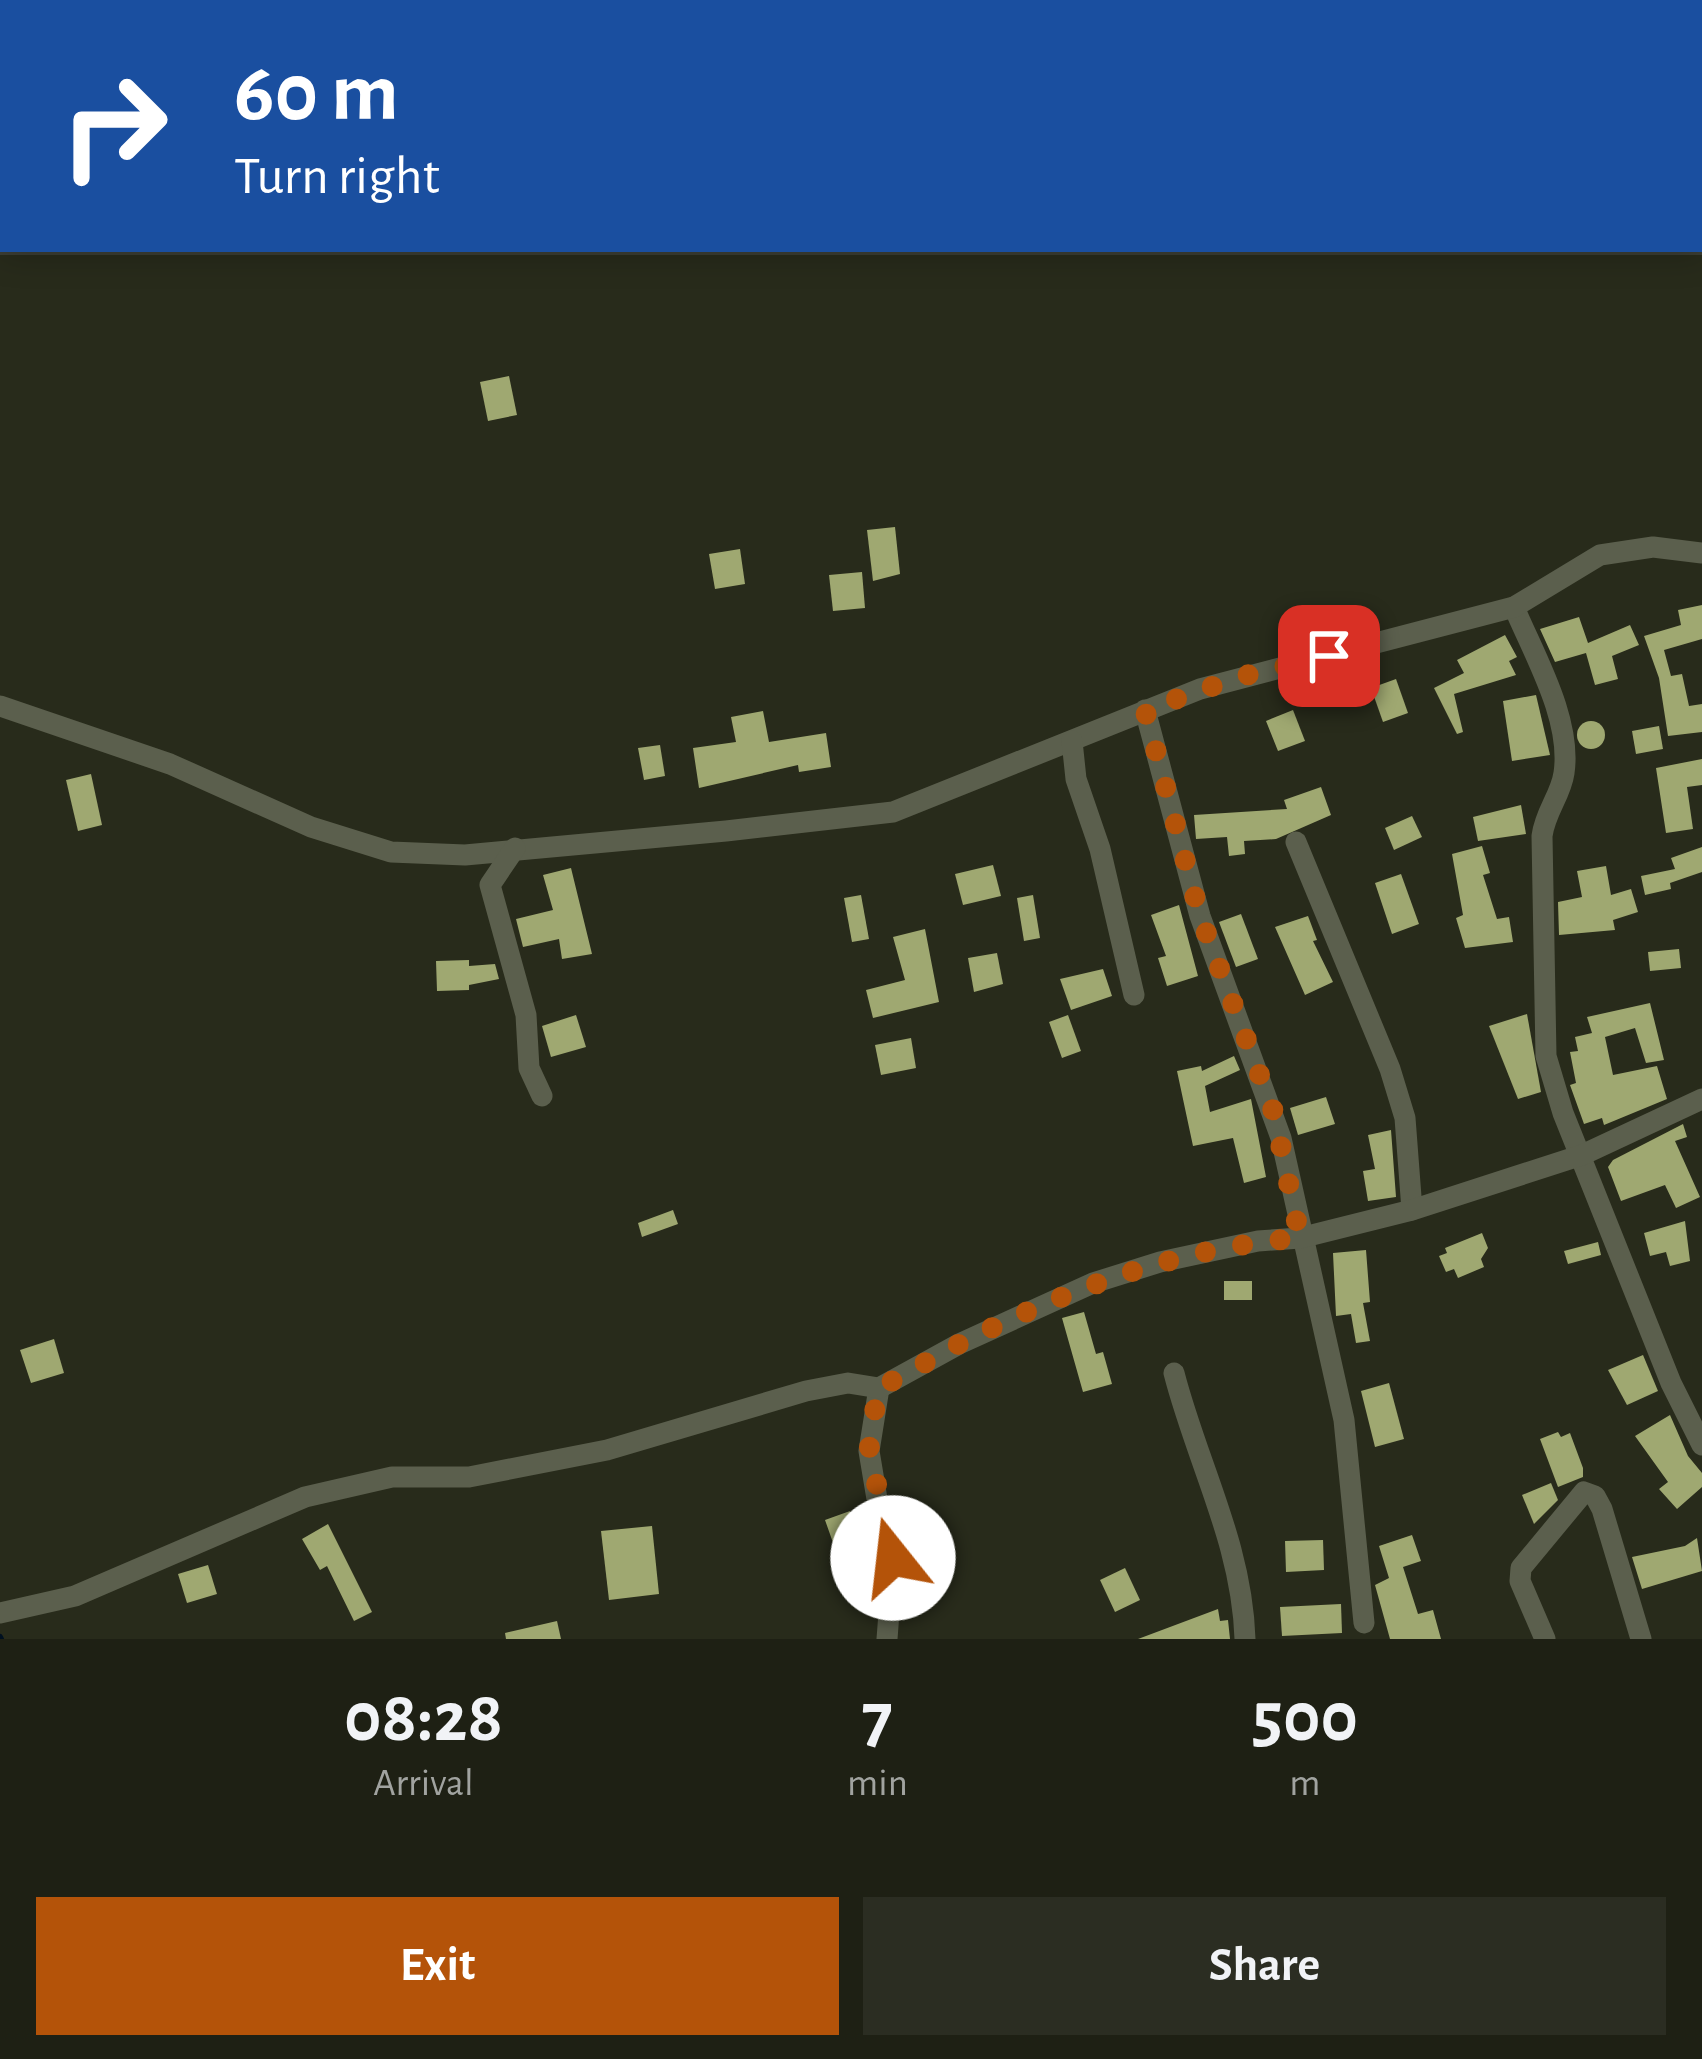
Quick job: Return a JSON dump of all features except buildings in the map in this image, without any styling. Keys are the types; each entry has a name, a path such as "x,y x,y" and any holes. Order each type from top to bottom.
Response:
{"street":[{"path":"0,706 170,764 310,827 391,852 466,855 892,812 1239,677 1514,607 1600,555 1653,547 1702,553"},
{"path":"1514,607 1550,694 1564,758 1564,776 1545,814 1542,836 1546,1056 1671,1383 1702,1445"},
{"path":"1145,710 1200,916 1274,1113 1344,1420 1364,1623"},
{"path":"1072,741 1076,779 1100,849 1134,995"},
{"path":"1296,842 1390,1069 1405,1118 1412,1210"},
{"path":"515,848 490,886 526,1015 529,1068 542,1096"},
{"path":"0,1613 75,1595 305,1497 392,1477 469,1477 607,1450 806,1391 848,1383 878,1388 959,1344 1093,1283 1160,1262 1300,1238 1412,1210 1582,1155 1702,1099"},
{"path":"1174,1373 1190,1434 1234,1550 1245,1639"},
{"path":"878,1388 869,1450 878,1505 894,1547 887,1639"},
{"path":"1545,1639 1520,1581 1521,1568 1584,1492 1595,1496 1602,1509 1641,1639"}],"route":[{"path":"893,1558 869,1450 878,1388 959,1344 1093,1283 1160,1262 1258,1241 1300,1238 1274,1113 1200,916 1145,710 1239,677 1329,656"}]}
